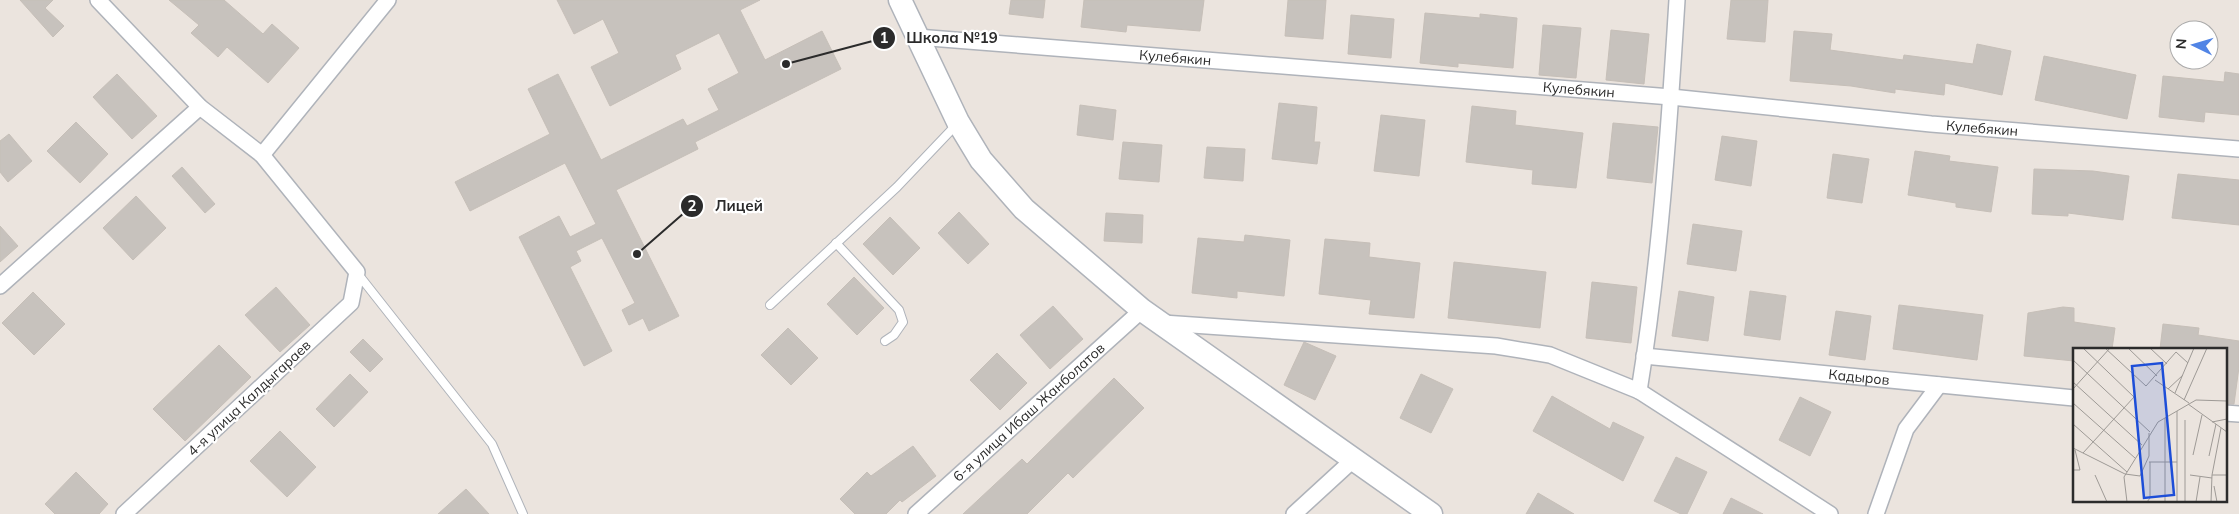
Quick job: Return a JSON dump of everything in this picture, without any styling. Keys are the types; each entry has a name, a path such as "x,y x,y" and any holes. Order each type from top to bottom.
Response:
{"street":[{"path":"98,0 200,107 262,155 357,272"},
{"path":"262,155 388,0"},
{"path":"900,0 958,122 981,160 1024,209 1142,310 1431,514"},
{"path":"1639,390 1671,97 1677,0"},
{"name":"Кулебякин","path":"917,37 1671,97 1931,124 2239,149"},
{"path":"0,286 200,107"},
{"name":"4-я улица Калдыгараев","path":"124,514 351,303 357,272"},
{"name":"6-я улица Ибаш Жанболатов","path":"916,514 1142,310"},
{"path":"1162,323 1496,346 1550,355 1639,390 1830,514"},
{"name":"Кадыров","path":"1644,356 2073,398"},
{"path":"1876,514 1906,429 1939,385"},
{"path":"2226,413 2239,414"},
{"path":"1294,514 1354,459"}],"lane":[{"path":"770,305 897,187 958,122"},
{"path":"836,243 899,310 902,322 894,335 886,341"},
{"path":"357,272 492,444 523,514"}],"building":[{"path":"20,0 53,0 45,8 64,26 53,37"},
{"path":"169,0 224,0 263,34 272,24 299,48 268,83 227,47 218,57 191,33 199,25"},
{"path":"557,0 760,0 740,10 765,60 822,31 841,69 695,142 698,149 616,190 679,316 649,331 643,318 629,325 622,310 635,303 602,238 576,251 581,261 570,267 612,351 584,366 519,237 559,216 570,237 596,224 565,163 470,211 455,182 550,134 528,89 558,74 601,160 683,119 687,126 719,110 708,89 739,73 719,33 675,55 681,69 610,106 591,67 619,53 603,19 574,34"},
{"path":"1011,0 1045,0 1043,18 1009,14"},
{"path":"1084,0 1204,0 1200,31 1127,25 1126,32 1081,27"},
{"path":"1288,0 1326,0 1323,39 1285,36"},
{"path":"1731,0 1768,0 1765,42 1727,39"},
{"path":"1425,13 1480,18 1480,14 1517,18 1513,68 1458,63 1458,67 1420,63"},
{"path":"1351,15 1394,19 1391,58 1348,54"},
{"path":"1543,25 1581,28 1576,78 1539,75"},
{"path":"1611,30 1649,34 1644,84 1606,80"},
{"path":"1794,31 1832,34 1830,50 1903,60 1904,55 1973,64 1977,44 2011,51 2002,95 1945,83 1944,95 1895,89 1895,93 1851,86 1790,81"},
{"path":"2044,56 2136,75 2127,119 2035,100"},
{"path":"2225,72 2239,74 2239,115 2205,112 2204,122 2159,117 2163,76 2224,82"},
{"path":"117,74 157,116 132,139 93,97"},
{"path":"1279,103 1317,107 1314,142 1320,142 1317,164 1272,159"},
{"path":"1080,105 1116,110 1113,140 1077,135"},
{"path":"1472,106 1516,111 1515,125 1583,133 1576,188 1532,184 1533,170 1466,162"},
{"path":"1381,115 1425,120 1419,176 1374,171"},
{"path":"76,122 108,154 80,183 47,151"},
{"path":"1613,123 1658,127 1652,183 1607,178"},
{"path":"9,134 32,161 8,182 0,172 0,141"},
{"path":"1722,136 1757,141 1751,186 1715,180"},
{"path":"1123,142 1162,145 1159,182 1119,179"},
{"path":"1207,147 1245,149 1243,181 1204,178"},
{"path":"1915,151 1950,156 1949,161 1998,167 1991,212 1956,207 1956,203 1908,195"},
{"path":"1833,154 1869,159 1862,203 1827,198"},
{"path":"182,167 215,204 205,213 172,176"},
{"path":"2034,169 2093,171 2129,176 2123,220 2068,213 2068,216 2032,214"},
{"path":"2178,174 2239,180 2239,225 2172,218"},
{"path":"136,196 166,228 133,260 103,228"},
{"path":"959,212 989,244 968,264 938,233"},
{"path":"1106,213 1143,215 1142,243 1104,241"},
{"path":"890,217 920,248 893,275 863,244"},
{"path":"1693,224 1742,231 1736,271 1687,264"},
{"path":"0,226 18,246 0,262"},
{"path":"1245,235 1290,240 1284,296 1237,291 1237,298 1192,293 1198,238 1244,242"},
{"path":"1325,239 1370,243 1369,257 1420,263 1414,318 1369,314 1371,300 1319,294"},
{"path":"1454,262 1546,272 1540,328 1448,318"},
{"path":"854,277 884,308 857,335 827,304"},
{"path":"1592,282 1637,287 1631,343 1586,338"},
{"path":"276,287 310,325 280,352 245,315"},
{"path":"1679,291 1714,297 1708,341 1672,336"},
{"path":"1750,291 1786,296 1780,340 1744,335"},
{"path":"33,292 65,324 34,355 2,323"},
{"path":"1899,305 1983,315 1977,360 1893,349"},
{"path":"1053,306 1083,339 1050,369 1020,335"},
{"path":"2063,307 2074,308 2074,322 2115,328 2112,348 2073,348 2073,361 2024,356 2028,313"},
{"path":"1836,311 1871,316 1865,360 1829,355"},
{"path":"2163,324 2199,328 2198,335 2239,341 2239,367 2234,404 2226,404 2226,348 2160,348"},
{"path":"788,328 818,358 791,385 761,355"},
{"path":"363,339 383,359 370,372 350,352"},
{"path":"1304,342 1336,356 1315,400 1284,385"},
{"path":"219,345 251,377 185,441 153,409"},
{"path":"997,353 1027,383 1000,410 970,380"},
{"path":"350,374 368,392 334,427 316,409"},
{"path":"1421,374 1453,389 1431,433 1400,418"},
{"path":"1114,378 1144,408 1073,478 1068,473 1027,514 963,514 1022,459 1027,464"},
{"path":"1552,396 1610,429 1613,422 1644,437 1623,481 1533,431"},
{"path":"1800,397 1831,412 1810,456 1779,440"},
{"path":"280,431 316,467 287,497 250,461"},
{"path":"913,446 936,476 902,502 900,500 886,514 855,514 840,499 867,472 871,476"},
{"path":"1676,457 1707,472 1687,514 1681,514 1654,501"},
{"path":"76,472 108,504 99,514 55,514 45,504"},
{"path":"466,489 489,514 438,514"},
{"path":"1538,493 1574,514 1526,514"},
{"path":"1731,498 1763,514 1723,514"}],"place":[{"name":"Школа №19","path":"786,64"},
{"name":"Лицей","path":"637,254"}]}
